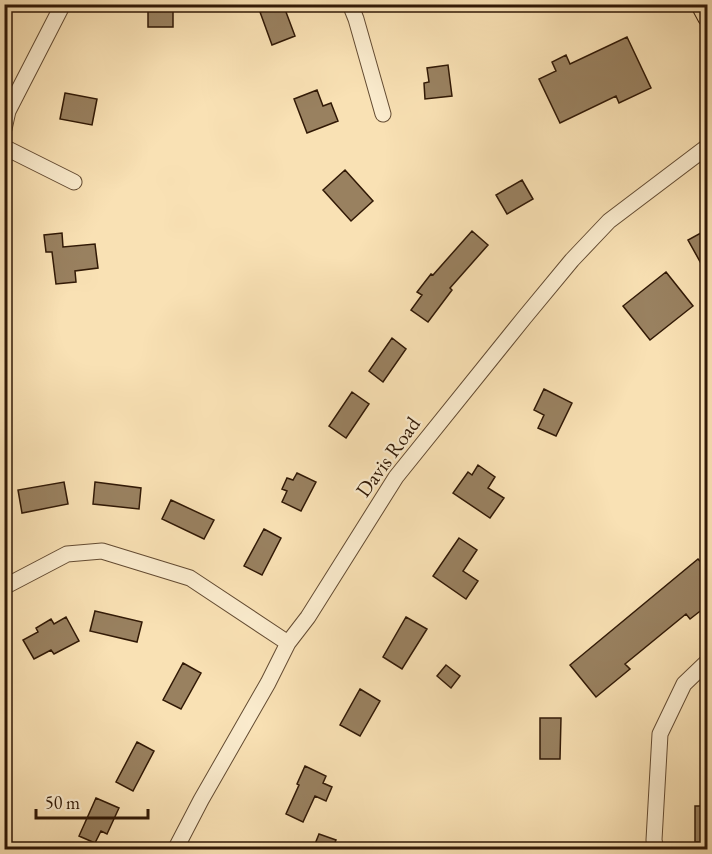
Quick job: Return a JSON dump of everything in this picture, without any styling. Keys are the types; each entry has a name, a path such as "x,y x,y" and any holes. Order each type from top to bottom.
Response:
{"main road":[{"path":"701,4 708,18"}],"street":[{"path":"4,129 6,107 63,4"},
{"path":"350,4 383,114"},
{"name":"Davis Road","path":"175,849 288,643 308,617 396,477 565,268 609,220 708,146"},
{"path":"4,147 74,182"},
{"path":"4,587 67,554 102,551 190,578 288,643"},
{"path":"656,849 654,840 660,734 684,684 708,661"}],"building":[{"path":"148,4 173,4 173,27 148,27"},
{"path":"283,4 295,36 272,45 260,12"},
{"path":"627,37 651,88 619,103 616,96 560,123 539,79 556,71 552,62 566,55 570,64"},
{"path":"448,65 452,96 425,99 424,83 429,82 427,68"},
{"path":"317,90 323,106 331,103 338,121 307,133 294,99"},
{"path":"65,93 97,99 92,125 60,119"},
{"path":"345,170 373,201 351,221 323,190"},
{"path":"522,180 533,199 507,214 496,195"},
{"path":"708,229 708,276 688,240"},
{"path":"472,231 488,245 450,288 452,290 428,322 411,310 422,295 417,292"},
{"path":"62,233 63,247 95,244 98,268 75,271 76,282 56,284 52,252 46,252 44,235"},
{"path":"666,272 693,306 650,340 623,306"},
{"path":"392,338 406,349 383,382 369,371"},
{"path":"544,389 572,403 556,436 538,428 544,415 534,410"},
{"path":"352,392 369,404 346,438 329,426"},
{"path":"478,465 495,477 488,488 504,498 490,518 453,493 468,472 472,475"},
{"path":"297,473 316,482 301,511 282,502 287,491 282,489 287,478 293,480"},
{"path":"64,482 68,504 22,513 18,490"},
{"path":"95,482 141,488 139,509 93,504"},
{"path":"171,500 214,520 204,539 162,519"},
{"path":"264,529 281,538 262,575 244,566"},
{"path":"459,538 477,550 463,571 478,581 466,599 433,576"},
{"path":"698,559 708,570 708,605 690,619 686,614 625,664 630,669 596,697 570,665"},
{"path":"95,611 142,622 137,642 90,631"},
{"path":"66,617 79,641 54,654 51,650 34,659 23,640 38,632 36,628 51,619 54,624"},
{"path":"406,617 427,629 402,669 383,657"},
{"path":"183,663 201,673 181,709 163,700"},
{"path":"446,665 460,676 451,688 437,676"},
{"path":"360,689 380,701 360,736 340,725"},
{"path":"540,718 561,718 560,759 540,759"},
{"path":"137,742 154,751 133,791 116,782"},
{"path":"305,766 326,776 323,783 332,787 326,801 315,796 303,822 286,814"},
{"path":"96,798 119,808 107,834 101,831 95,843 79,836"},
{"path":"695,806 708,806 708,842 695,842"},
{"path":"319,834 336,840 332,849 313,849"}]}
